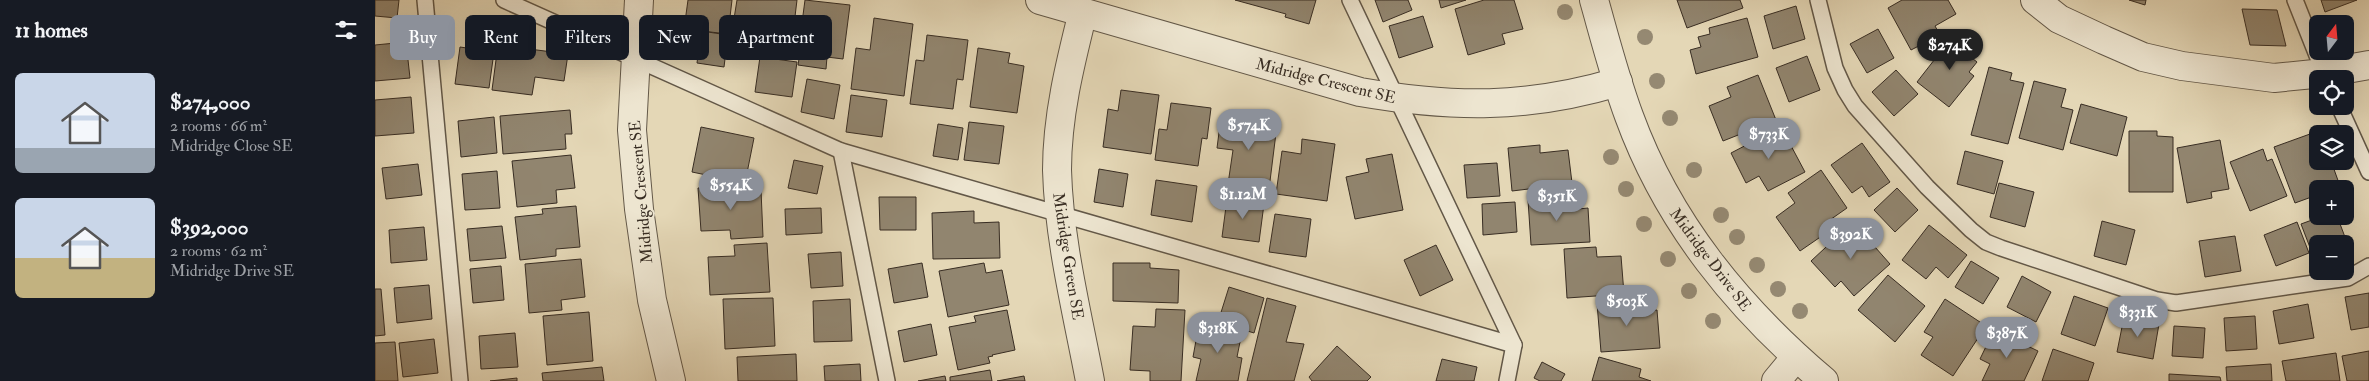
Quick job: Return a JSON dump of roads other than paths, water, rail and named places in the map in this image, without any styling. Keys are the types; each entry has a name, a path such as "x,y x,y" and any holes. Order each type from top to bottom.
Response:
{"street":[{"name":"Midridge Crescent SE","path":"639,0 632,130 639,209 652,300 671,381"},
{"name":"Midridge Crescent SE","path":"1040,0 1360,92 1398,99 1446,104 1538,101 1584,92 1618,82"},
{"name":"Midridge Drive SE","path":"1594,0 1618,82 1644,152 1680,221 1735,296 1796,357 1824,381"},
{"path":"2035,0 2059,19 2143,57 2211,71 2274,78 2309,77"},
{"name":"Midridge Green SE","path":"1083,12 1067,73 1057,168 1059,214 1090,381"},
{"path":"2349,70 2369,65"},
{"path":"1776,381 1796,357"}],"lane":[{"path":"425,0 460,381"},
{"path":"504,0 841,151 1514,345"},
{"path":"1350,0 1514,345 1507,381"},
{"path":"1818,0 1835,68 1855,106 1927,187 1986,242 2157,300 2176,303 2348,278 2369,266"},
{"path":"2295,0 2323,70"},
{"path":"2343,115 2369,172"},
{"path":"841,151 887,381"}]}
